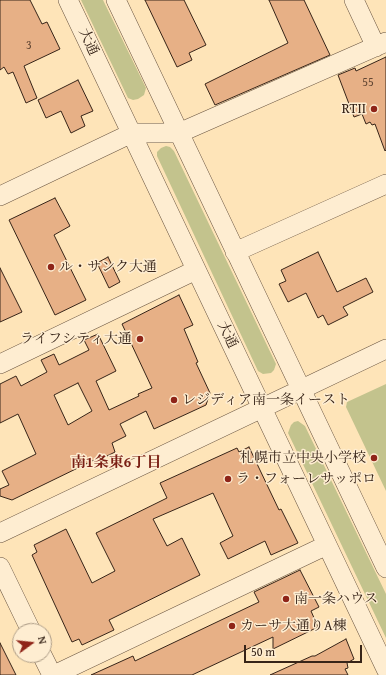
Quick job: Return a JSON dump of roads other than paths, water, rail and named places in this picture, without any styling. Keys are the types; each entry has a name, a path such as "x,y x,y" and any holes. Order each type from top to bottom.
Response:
{"street":[{"name":"大通","path":"68,0 386,669"},
{"path":"116,0 386,568"},
{"path":"0,196 132,133 180,133 381,45 354,0"},
{"path":"235,252 386,184"},
{"path":"0,364 196,270"},
{"path":"0,533 386,349"},
{"path":"46,663 53,675 327,545"},
{"path":"0,567 27,623"}],"place":[{"name":"RTII","path":"374,109"},
{"name":"ル・サンク大通","path":"51,267"},
{"name":"ライフシティ大通","path":"140,339"},
{"name":"レジディア南一条イースト","path":"174,400"},
{"name":"札幌市立中央小学校","path":"374,458"},
{"name":"ラ・フォーレサッポロ","path":"228,479"},
{"name":"南一条ハウス","path":"286,599"},
{"name":"カーサ大通りA棟","path":"232,626"}],"district":[{"name":"南1条東6丁目","path":"116,463"}]}
